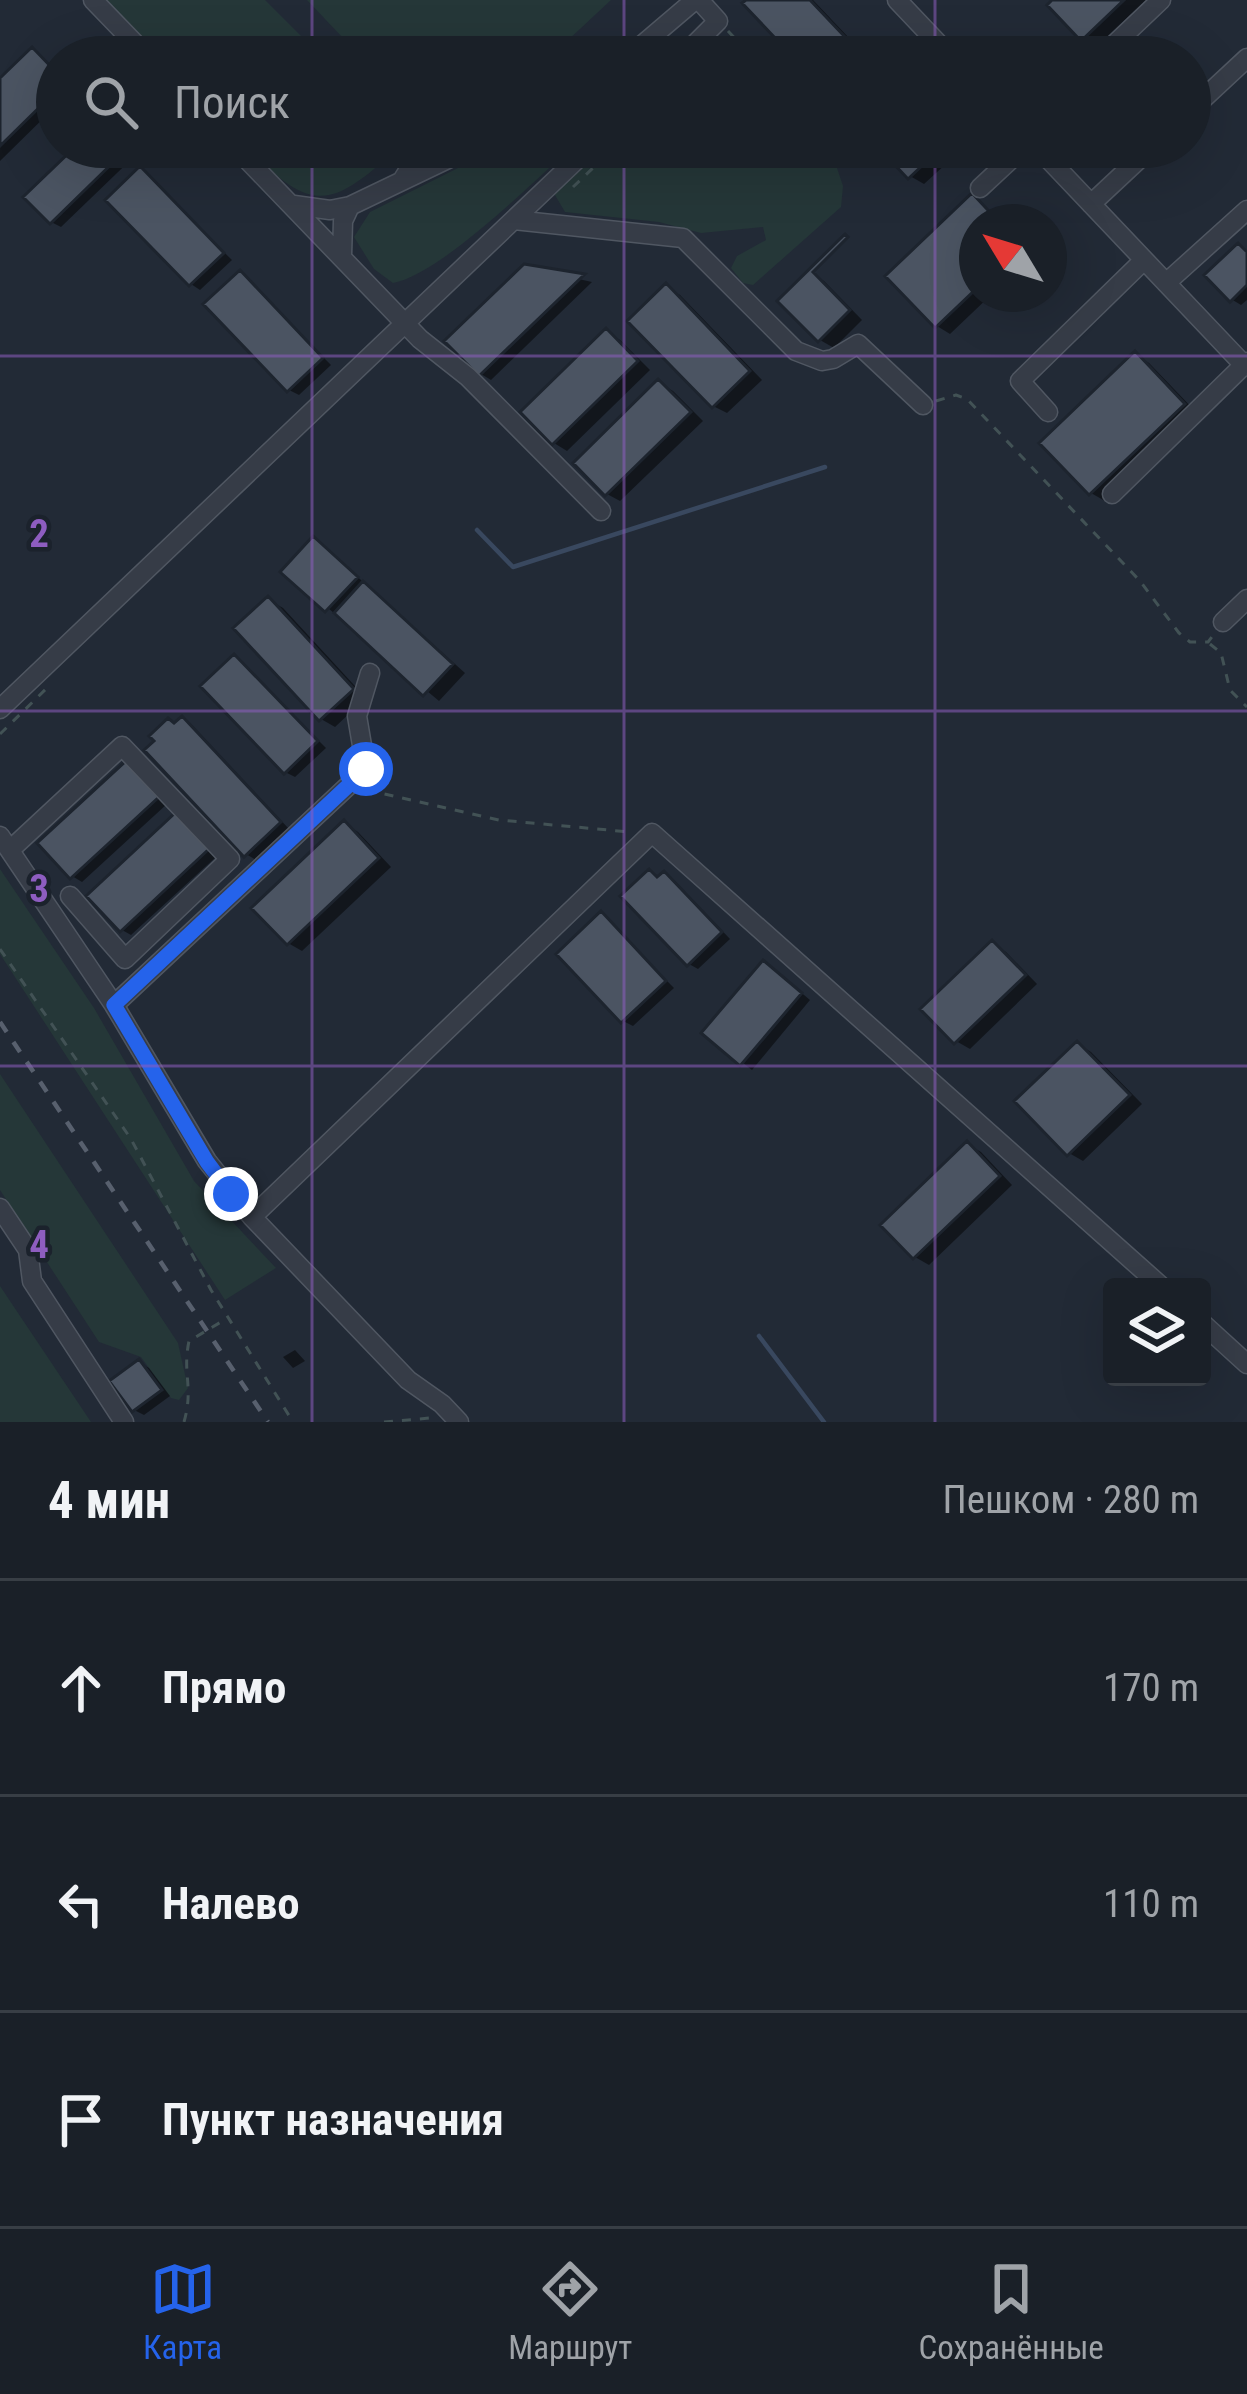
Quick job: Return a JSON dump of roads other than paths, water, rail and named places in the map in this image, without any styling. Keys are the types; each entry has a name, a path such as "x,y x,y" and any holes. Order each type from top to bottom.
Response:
{"street":[{"path":"93,0 128,36"},
{"path":"653,36 697,0 725,28 713,36"},
{"path":"897,0 931,36"},
{"path":"1124,36 1161,0"},
{"path":"1211,91 1247,58"},
{"path":"255,168 403,322 468,377 601,511"},
{"path":"403,180 410,168"},
{"path":"289,203 330,211 350,206 428,168"},
{"path":"0,709 567,168"},
{"path":"980,188 1001,168"},
{"path":"1056,168 1245,363 1112,494"},
{"path":"1091,204 1130,168"},
{"path":"342,256 340,238 350,206"},
{"path":"1166,283 1247,210"},
{"path":"514,220 683,238 796,351 822,361 858,344 923,405"},
{"path":"1048,412 1020,381 1144,260"},
{"path":"1222,622 1247,598"},
{"path":"114,1005 366,769 357,716 370,674"},
{"path":"70,896 125,959 230,859 122,746 5,843 114,1005 207,1162 408,1380 458,1420"},
{"path":"253,1217 652,833 1152,1278"},
{"path":"0,1208 28,1250 32,1281 124,1422"},
{"path":"1211,1331 1247,1364"}],"waterway":[{"path":"477,530 513,567 825,467"},
{"path":"759,1336 824,1422"}],"railway":[{"path":"0,1022 268,1422"}]}
